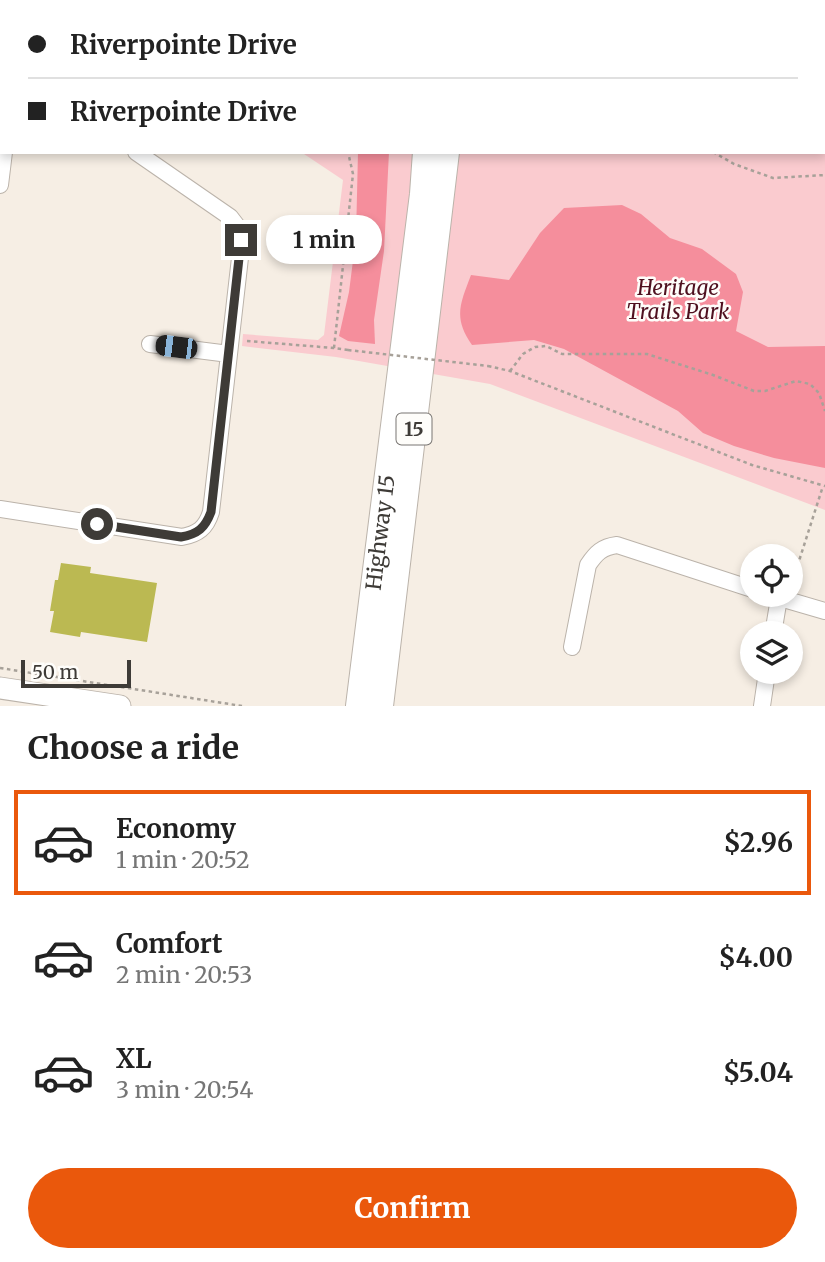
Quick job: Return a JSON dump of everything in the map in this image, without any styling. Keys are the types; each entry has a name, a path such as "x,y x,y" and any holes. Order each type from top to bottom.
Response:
{"main road":[{"name":"Highway 15","path":"358,705 425,154"},
{"name":"Highway 15","path":"381,705 447,154"},
{"path":"0,688 120,705"}],"street":[{"path":"0,185 4,154"},
{"path":"0,509 170,536 193,534 202,529 211,512 241,249 240,230 230,217 139,154"},
{"path":"150,344 229,346"},
{"path":"572,648 588,565 595,554 605,547 617,545 740,585"},
{"path":"803,602 825,611"},
{"path":"762,705 765,684"}],"path":[{"path":"334,348 354,174 349,154"},
{"path":"716,154 734,164 774,177 825,175"},
{"path":"229,346 334,348 488,366 510,371 752,465 824,486 800,544"},
{"path":"510,371 523,354 536,347 546,346 562,354 648,354 754,391 765,391 796,381 810,384 819,393 825,411"}],"green space":[{"name":"Heritage Trails Park","path":"304,154 825,154 825,510 490,384 336,357 242,346 243,334 318,340 324,335 343,180"},
{"path":"358,154 389,154 384,251 374,320 375,344 348,341 339,336 349,292 356,237"},
{"path":"622,205 641,214 670,238 702,249 736,274 743,292 736,331 768,347 825,346 825,468 774,458 703,433 678,411 564,349 534,340 472,345 460,319 464,294 471,275 509,280 540,233 564,208"}],"building":[{"path":"61,563 91,567 90,573 157,583 147,642 81,632 80,637 50,632 54,611 50,611"}],"route":[{"path":"97,524 181,537 202,529 207,522 211,512 241,240"}]}
